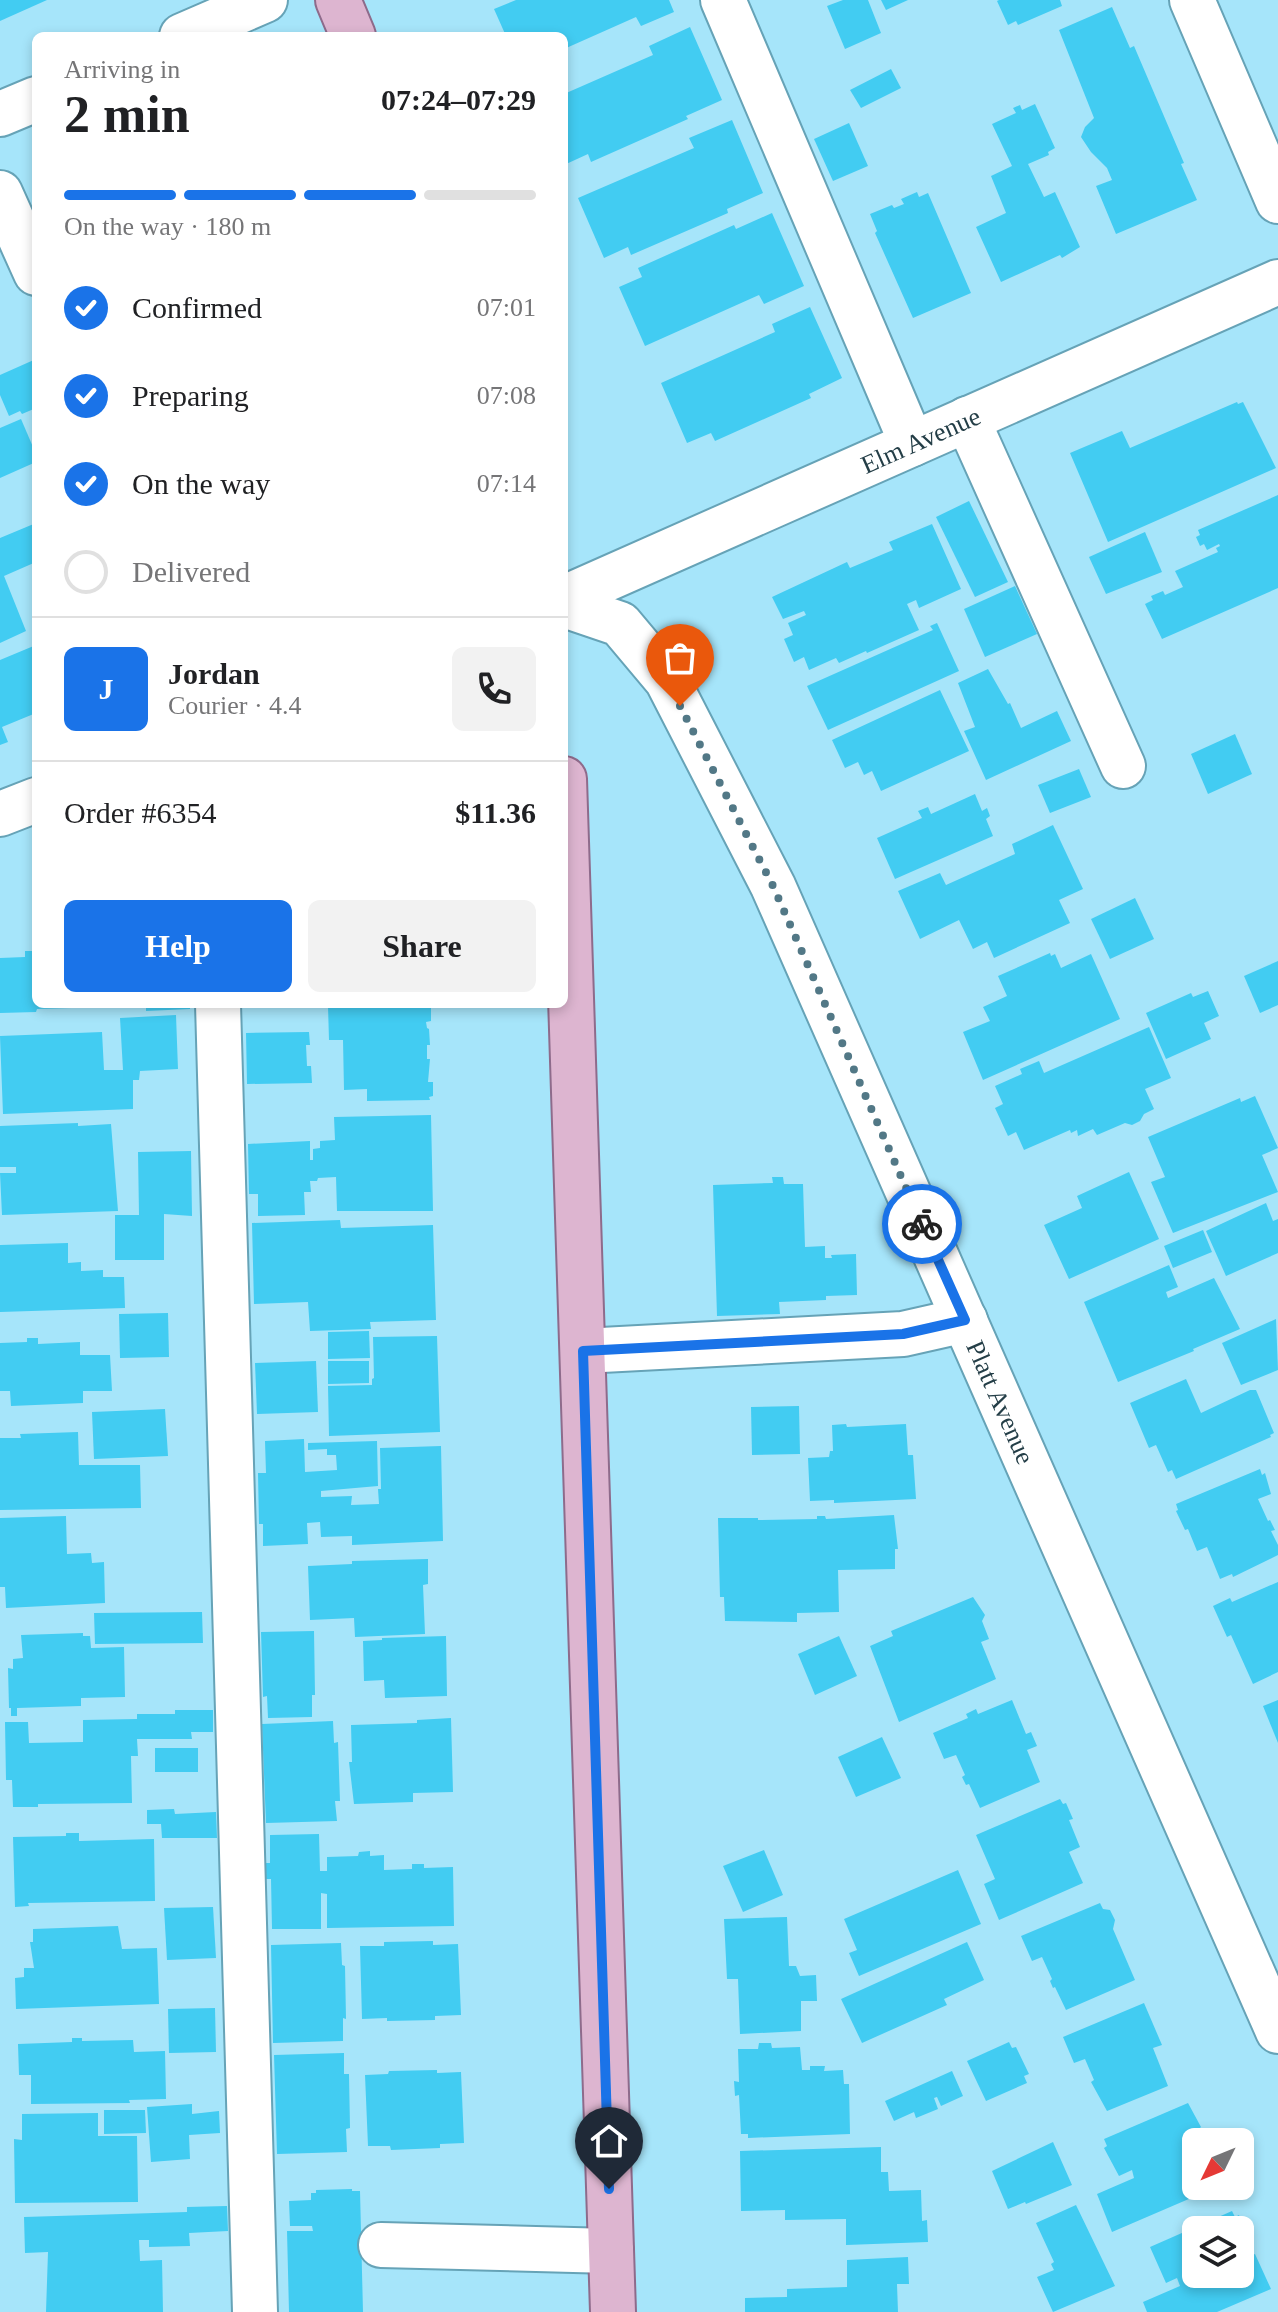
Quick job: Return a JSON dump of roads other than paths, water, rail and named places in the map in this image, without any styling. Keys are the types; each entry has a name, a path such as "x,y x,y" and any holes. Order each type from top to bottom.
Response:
{"main road":[{"path":"338,0 351,32"},
{"path":"568,899 613,2312"}],"street":[{"path":"191,32 265,0"},
{"path":"723,0 912,444"},
{"path":"1192,0 1278,201"},
{"path":"0,114 32,101"},
{"path":"0,193 32,264"},
{"name":"Elm Avenue","path":"568,596 1278,282"},
{"path":"967,419 1123,766"},
{"name":"Platt Avenue","path":"568,606 620,624 667,680 773,886 1278,2031"},
{"path":"0,814 32,802"},
{"path":"218,1008 255,2312"},
{"path":"583,1351 903,1334 965,1320"},
{"path":"381,2245 611,2251"}]}
